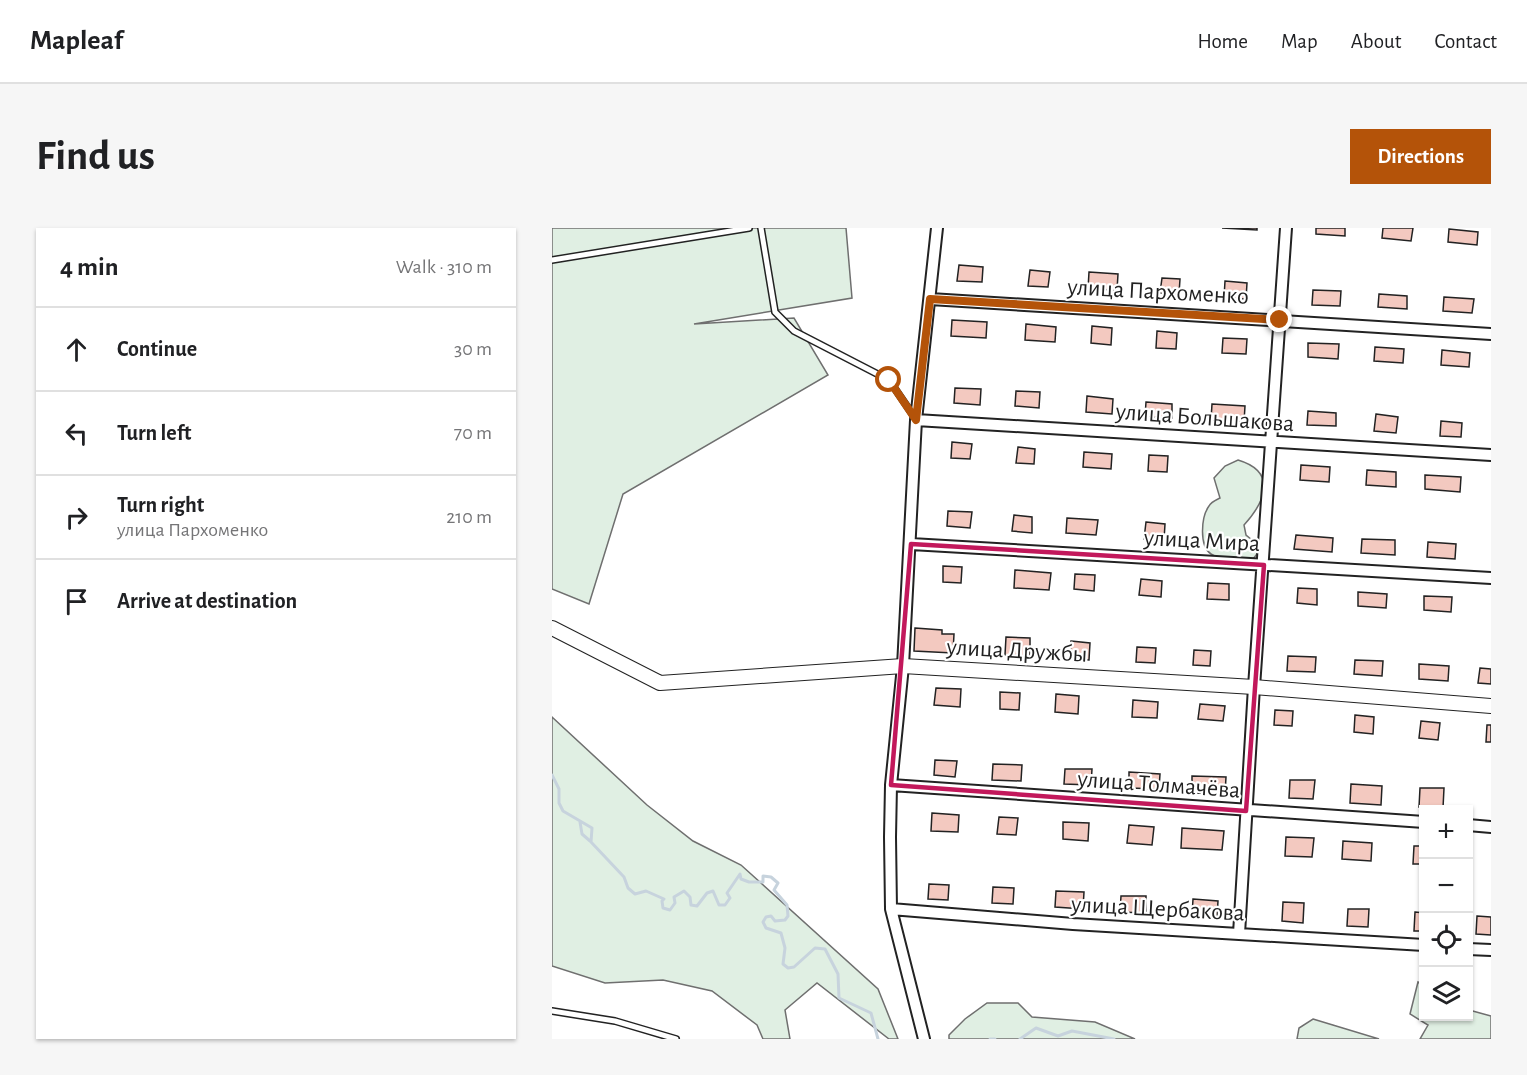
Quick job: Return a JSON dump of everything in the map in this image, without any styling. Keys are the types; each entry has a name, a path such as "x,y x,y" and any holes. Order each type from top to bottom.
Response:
{"street":[{"path":"924,1039 891,909 891,785 903,666 916,420 937,228"},
{"path":"1239,934 1286,228"},
{"name":"улица Пархоменко","path":"930,299 1491,334"},
{"name":"улица Большакова","path":"916,420 1491,455"},
{"name":"улица Мира","path":"911,544 1491,578"},
{"name":"улица Дружбы","path":"552,628 660,683 903,666 1254,687 1491,706"},
{"name":"улица Толмачёва","path":"891,785 1419,822"},
{"path":"1473,825 1491,827"},
{"name":"улица Щербакова","path":"891,909 929,914 1419,945"},
{"path":"1473,949 1491,951"}],"lane":[{"path":"552,260 749,228"},
{"path":"761,228 775,312 794,331 889,380 916,420"},
{"path":"552,1011 615,1021 676,1039"}],"highlighted area":[{"path":"911,544 1264,565 1246,811 891,785"}],"green space":[{"path":"552,228 846,228 852,298 694,324 794,318 828,375 623,494 589,604 552,589"},
{"path":"1238,460 1251,465 1259,472 1263,480 1264,488 1258,507 1244,525 1246,535 1257,544 1257,554 1253,559 1221,558 1211,554 1204,545 1202,531 1206,511 1211,503 1220,498 1214,478 1225,466"},
{"path":"552,717 647,805 693,841 741,865 878,989 898,1039 889,1039 817,983 785,1010 790,1039 763,1039 757,1025 712,991 663,980 605,983 552,966"},
{"path":"1418,982 1419,1020 1410,1014"},
{"path":"987,1003 1018,1003 1032,1017 1095,1022 1135,1039 949,1039 949,1035 965,1019"},
{"path":"1473,1011 1491,1016 1491,1039 1420,1039 1428,1025 1421,1021 1473,1021"},
{"path":"1313,1019 1379,1039 1297,1039 1299,1028"}],"building":[{"path":"1222,228 1257,228 1257,230"},
{"path":"1316,228 1345,228 1345,236 1316,234"},
{"path":"1383,228 1413,228 1411,241 1382,238"},
{"path":"1449,229 1478,232 1477,245 1448,242"},
{"path":"959,265 983,267 982,282 957,281"},
{"path":"1030,270 1050,272 1048,287 1028,286"},
{"path":"1089,272 1118,274 1117,290 1088,289"},
{"path":"1162,278 1180,279 1179,294 1160,293"},
{"path":"1225,281 1247,283 1246,299 1224,298"},
{"path":"1313,290 1341,291 1340,306 1312,305"},
{"path":"1379,294 1407,296 1407,309 1378,307"},
{"path":"1444,297 1474,299 1472,313 1443,311"},
{"path":"952,320 987,322 986,338 951,336"},
{"path":"1026,324 1056,327 1055,342 1025,340"},
{"path":"1092,326 1112,328 1111,345 1091,343"},
{"path":"1157,331 1177,333 1176,349 1156,348"},
{"path":"1223,338 1247,339 1246,354 1222,353"},
{"path":"1308,343 1339,344 1338,359 1308,357"},
{"path":"1375,347 1404,349 1403,363 1374,361"},
{"path":"1442,350 1470,353 1469,367 1441,365"},
{"path":"955,388 981,389 980,405 954,403"},
{"path":"1016,391 1040,392 1039,408 1015,406"},
{"path":"1087,396 1113,399 1112,414 1086,412"},
{"path":"1146,402 1172,404 1172,418 1145,417"},
{"path":"1212,404 1245,406 1244,422 1211,420"},
{"path":"1308,411 1336,413 1336,426 1307,425"},
{"path":"1376,414 1398,417 1396,433 1374,431"},
{"path":"1441,421 1462,423 1461,437 1440,436"},
{"path":"952,442 972,444 970,459 951,458"},
{"path":"1018,447 1035,449 1034,464 1016,463"},
{"path":"1084,452 1112,454 1111,469 1083,467"},
{"path":"1149,455 1168,456 1167,472 1148,471"},
{"path":"1301,465 1330,467 1329,482 1300,480"},
{"path":"1367,470 1396,472 1396,487 1366,485"},
{"path":"1425,475 1461,477 1460,492 1425,489"},
{"path":"948,511 972,512 970,528 947,526"},
{"path":"1014,515 1032,517 1032,533 1012,531"},
{"path":"1067,518 1098,520 1096,535 1066,533"},
{"path":"1146,522 1165,524 1164,540 1144,539"},
{"path":"1296,535 1333,538 1332,552 1294,549"},
{"path":"1362,539 1395,540 1395,555 1361,553"},
{"path":"1428,542 1456,544 1455,559 1427,557"},
{"path":"943,566 962,567 961,583 943,582"},
{"path":"1015,570 1051,573 1049,590 1014,588"},
{"path":"1075,574 1095,575 1094,591 1074,589"},
{"path":"1141,579 1162,581 1161,597 1139,595"},
{"path":"1208,583 1229,584 1229,600 1207,599"},
{"path":"1298,588 1317,589 1317,605 1297,603"},
{"path":"1358,592 1387,594 1386,608 1358,606"},
{"path":"1424,596 1452,597 1451,612 1424,610"},
{"path":"915,628 942,630 942,634 954,634 953,653 914,651"},
{"path":"1006,637 1030,638 1030,656 1005,655"},
{"path":"1071,641 1090,643 1089,660 1070,659"},
{"path":"1137,647 1156,648 1155,663 1136,662"},
{"path":"1194,650 1211,651 1210,666 1193,665"},
{"path":"1288,656 1316,657 1315,672 1287,671"},
{"path":"1355,660 1383,661 1382,676 1354,674"},
{"path":"1419,664 1449,666 1448,681 1419,679"},
{"path":"1480,668 1491,669 1491,684 1478,683"},
{"path":"936,688 961,689 960,707 934,705"},
{"path":"1000,692 1020,693 1019,710 1000,709"},
{"path":"1056,694 1079,696 1078,714 1055,712"},
{"path":"1133,700 1158,702 1157,718 1132,717"},
{"path":"1200,704 1225,706 1223,721 1198,719"},
{"path":"1275,710 1293,711 1292,726 1274,725"},
{"path":"1355,715 1374,717 1373,734 1354,732"},
{"path":"1421,721 1440,723 1438,740 1419,738"},
{"path":"1487,725 1491,725 1491,742 1486,742"},
{"path":"935,760 957,761 955,777 934,775"},
{"path":"993,764 1022,765 1021,781 992,780"},
{"path":"1065,769 1092,769 1091,785 1064,784"},
{"path":"1129,772 1160,774 1159,789 1129,788"},
{"path":"1192,776 1226,777 1225,794 1192,793"},
{"path":"1290,780 1315,780 1313,799 1289,798"},
{"path":"1351,784 1382,786 1381,805 1350,803"},
{"path":"1420,788 1444,788 1443,805 1419,805"},
{"path":"932,813 959,815 958,832 931,831"},
{"path":"999,817 1018,818 1016,835 997,834"},
{"path":"1063,822 1089,823 1088,841 1063,839"},
{"path":"1129,825 1154,827 1152,845 1127,843"},
{"path":"1182,828 1224,831 1222,850 1181,848"},
{"path":"1286,837 1314,838 1312,857 1285,856"},
{"path":"1343,841 1372,843 1371,861 1342,859"},
{"path":"1414,846 1419,846 1419,864 1413,864"},
{"path":"929,884 949,885 948,900 928,899"},
{"path":"993,887 1014,888 1013,904 992,903"},
{"path":"1056,891 1084,892 1083,909 1055,907"},
{"path":"1121,896 1146,896 1146,913 1120,912"},
{"path":"1193,899 1218,901 1217,917 1192,916"},
{"path":"1283,902 1304,903 1303,923 1282,921"},
{"path":"1348,909 1369,909 1368,927 1347,926"},
{"path":"1415,912 1419,912 1419,931 1414,931"},
{"path":"1477,916 1491,917 1491,935 1476,934"}],"waterway":[{"path":"552,775 559,789 559,803 563,811 592,828 591,842 624,877 628,888 635,894 646,891 664,899 663,908 670,910 675,903 674,897 684,891 690,897 691,905 697,906 707,893 713,891 719,905 725,905 730,898 727,893 740,874 741,879 749,882 763,882 763,876 771,877 778,883 774,890 787,905 788,916 785,920 775,921 771,916 766,917 763,922 766,928 781,933 785,948 783,964 788,968 794,967 815,948 825,949 838,974 839,998 871,1013 878,1039"},
{"path":"580,822 582,834 590,841"},
{"path":"1020,1039 1036,1028 1058,1036 1072,1031 1114,1039"},
{"path":"990,1039 995,1039"}],"route":[{"path":"889,380 916,420 930,299 1280,320"}]}
